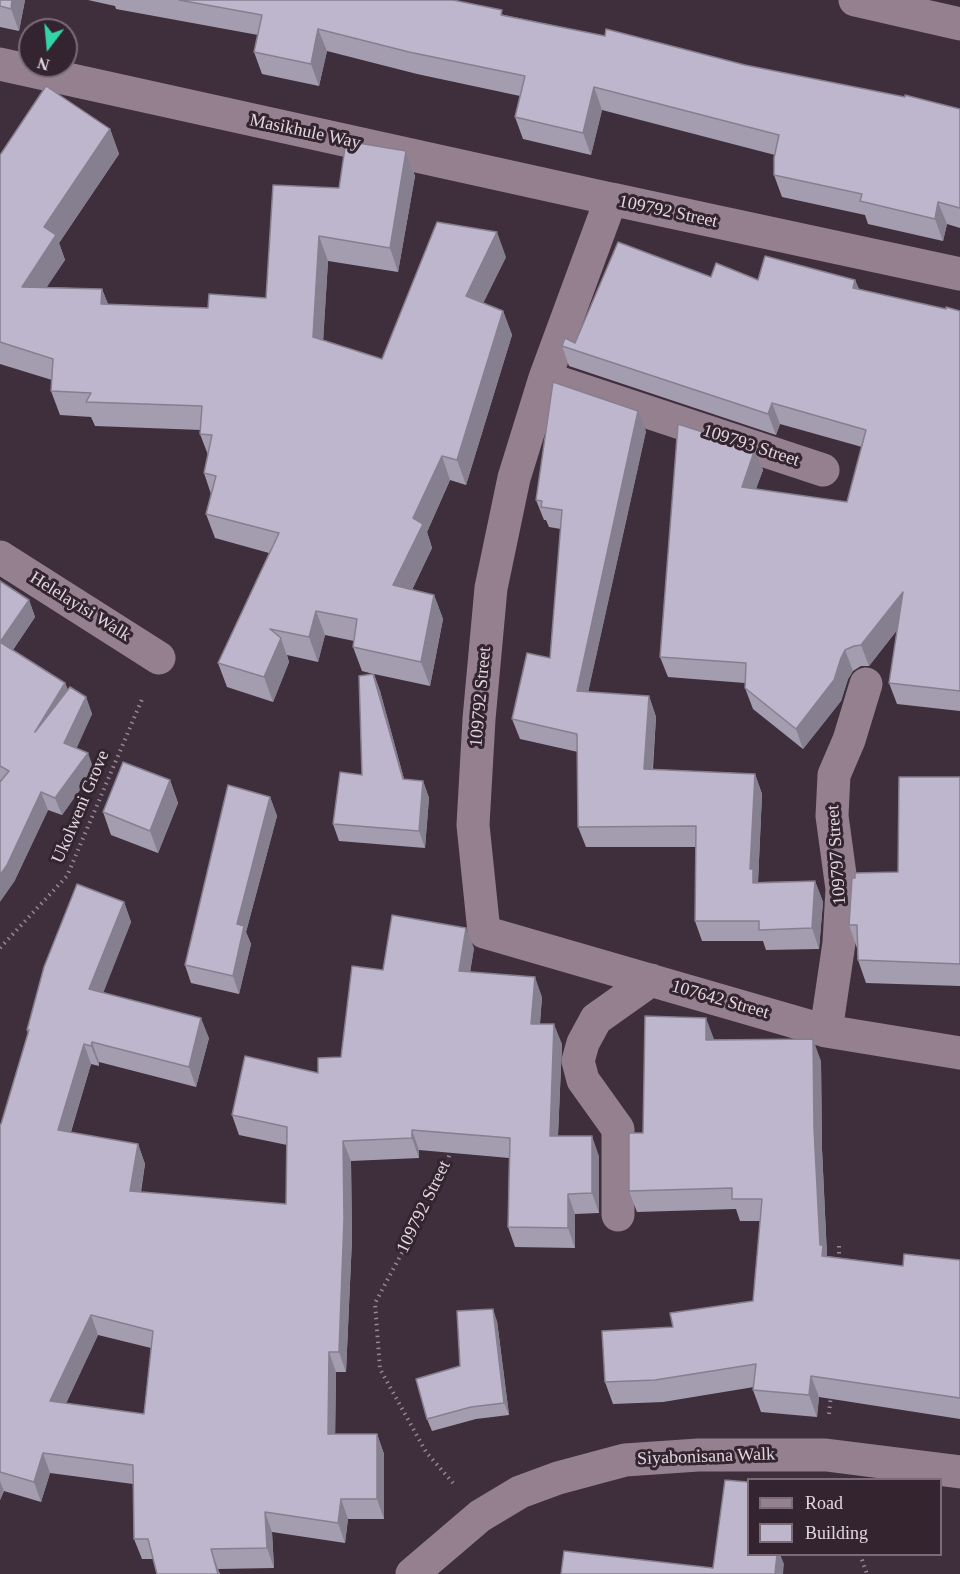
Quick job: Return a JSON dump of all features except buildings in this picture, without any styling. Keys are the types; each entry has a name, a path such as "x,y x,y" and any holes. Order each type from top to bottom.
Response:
{"street":[{"path":"855,0 960,24"},
{"name":"Masikhule Way","path":"0,64 611,199"},
{"name":"109792 Street","path":"484,932 473,825 490,588 514,478 545,378 611,199 960,274"},
{"name":"109793 Street","path":"545,378 823,470"},
{"name":"Helelayisi Walk","path":"0,557 159,658"},
{"name":"109797 Street","path":"826,1031 839,943 842,889 832,816 834,775 849,740 866,684"},
{"name":"107642 Street","path":"484,932 826,1031 960,1053"},
{"path":"618,1215 618,1129 583,1080 578,1061 583,1043 596,1019 651,980"},
{"name":"Siyabonisana Walk","path":"412,1574 480,1516 520,1492 558,1478 625,1460 698,1455 826,1455 960,1472"}],"path":[{"name":"Ukolweni Grove","path":"0,948 67,876 159,658"},
{"name":"109792 Street","path":"452,1149 441,1180 375,1303 380,1369 426,1452 480,1516"},
{"path":"839,1246 839,1268"},
{"path":"826,1455 832,1384"},
{"path":"861,1556 867,1574"}]}
